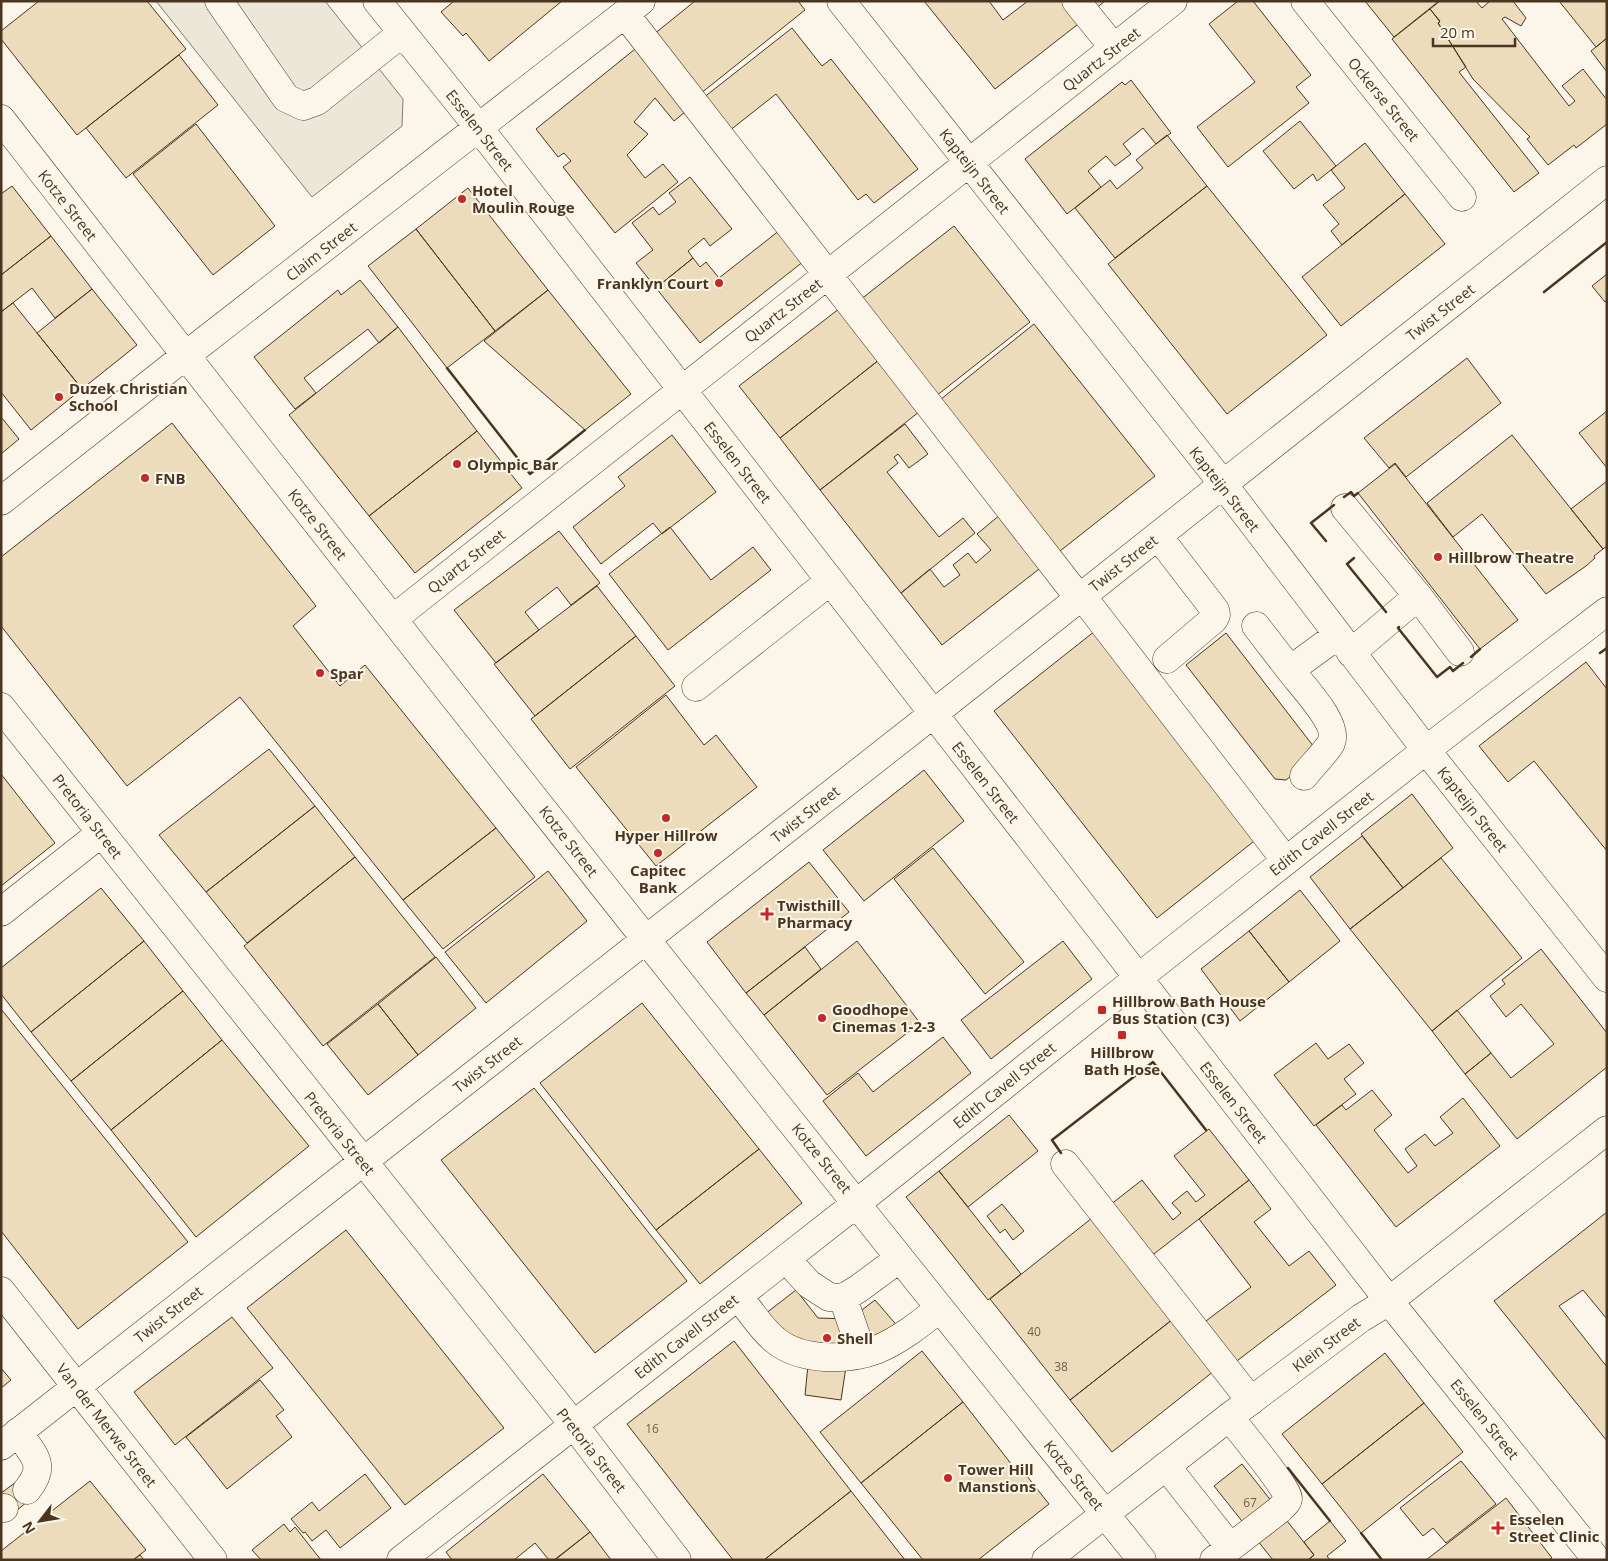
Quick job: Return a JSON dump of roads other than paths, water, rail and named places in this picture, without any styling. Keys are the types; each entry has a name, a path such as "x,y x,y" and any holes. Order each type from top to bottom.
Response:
{"street":[{"path":"219,1 286,98 303,106 317,102 402,33"},
{"name":"Esselen Street","path":"377,1 479,128 1389,1301 1596,1560"},
{"name":"Kapteijn Street","path":"842,1 1222,484 1426,750 1607,978"},
{"path":"1076,1 1114,48"},
{"name":"Quartz Street","path":"393,619 1174,1"},
{"name":"Ockerse Street","path":"1306,1 1462,197"},
{"path":"633,8 826,276 1286,860"},
{"name":"Claim Street","path":"1,501 633,8"},
{"name":"Kotze Street","path":"1,119 393,619 1142,1560"},
{"name":"Twist Street","path":"10,1439 934,714 1607,180"},
{"path":"1345,508 1418,596 1460,652"},
{"path":"1158,536 1215,610 1216,615 1214,619 1167,659"},
{"path":"696,687 830,581"},
{"path":"1290,670 1345,644 1418,596"},
{"name":"Edith Cavell Street","path":"401,1560 857,1203 1286,860 1607,610"},
{"path":"1256,626 1327,717 1332,730 1332,742 1304,776"},
{"name":"Pretoria Street","path":"1,707 573,1424 677,1560"},
{"path":"1,912 101,833"},
{"name":"Klein Street","path":"1046,1560 1229,1417 1361,1318 1389,1301 1607,1130"},
{"path":"1064,1164 1251,1401"},
{"path":"786,1259 809,1284 829,1297 843,1298 900,1258"},
{"name":"Van der Merwe Street","path":"1,1291 213,1560"},
{"path":"738,1296 776,1341 801,1354 826,1357 875,1350 908,1333 940,1308"},
{"path":"843,1298 862,1353"},
{"path":"1166,1466 1222,1554 1279,1510 1287,1502 1288,1498 1288,1494 1275,1476 1229,1417"},
{"path":"10,1439 36,1460 38,1472 35,1480 27,1490"}],"place":[{"name":"Hotel Moulin Rouge","path":"462,199"},
{"name":"Franklyn Court","path":"719,283"},
{"name":"Duzek Christian School","path":"59,397"},
{"name":"Olympic Bar","path":"457,464"},
{"name":"FNB","path":"145,478"},
{"name":"Hillbrow Theatre","path":"1438,557"},
{"name":"Spar","path":"320,673"},
{"name":"Hyper Hillrow","path":"666,818"},
{"name":"Capitec Bank","path":"658,853"},
{"name":"Twisthill Pharmacy","path":"767,914"},
{"name":"Hillbrow Bath House Bus Station (C3)","path":"1102,1010"},
{"name":"Goodhope Cinemas 1-2-3","path":"822,1018"},
{"name":"Hillbrow Bath Hose","path":"1122,1035"},
{"name":"Shell","path":"827,1338"},
{"name":"Tower Hill Manstions","path":"948,1478"},
{"name":"Esselen Street Clinic","path":"1498,1528"}]}
